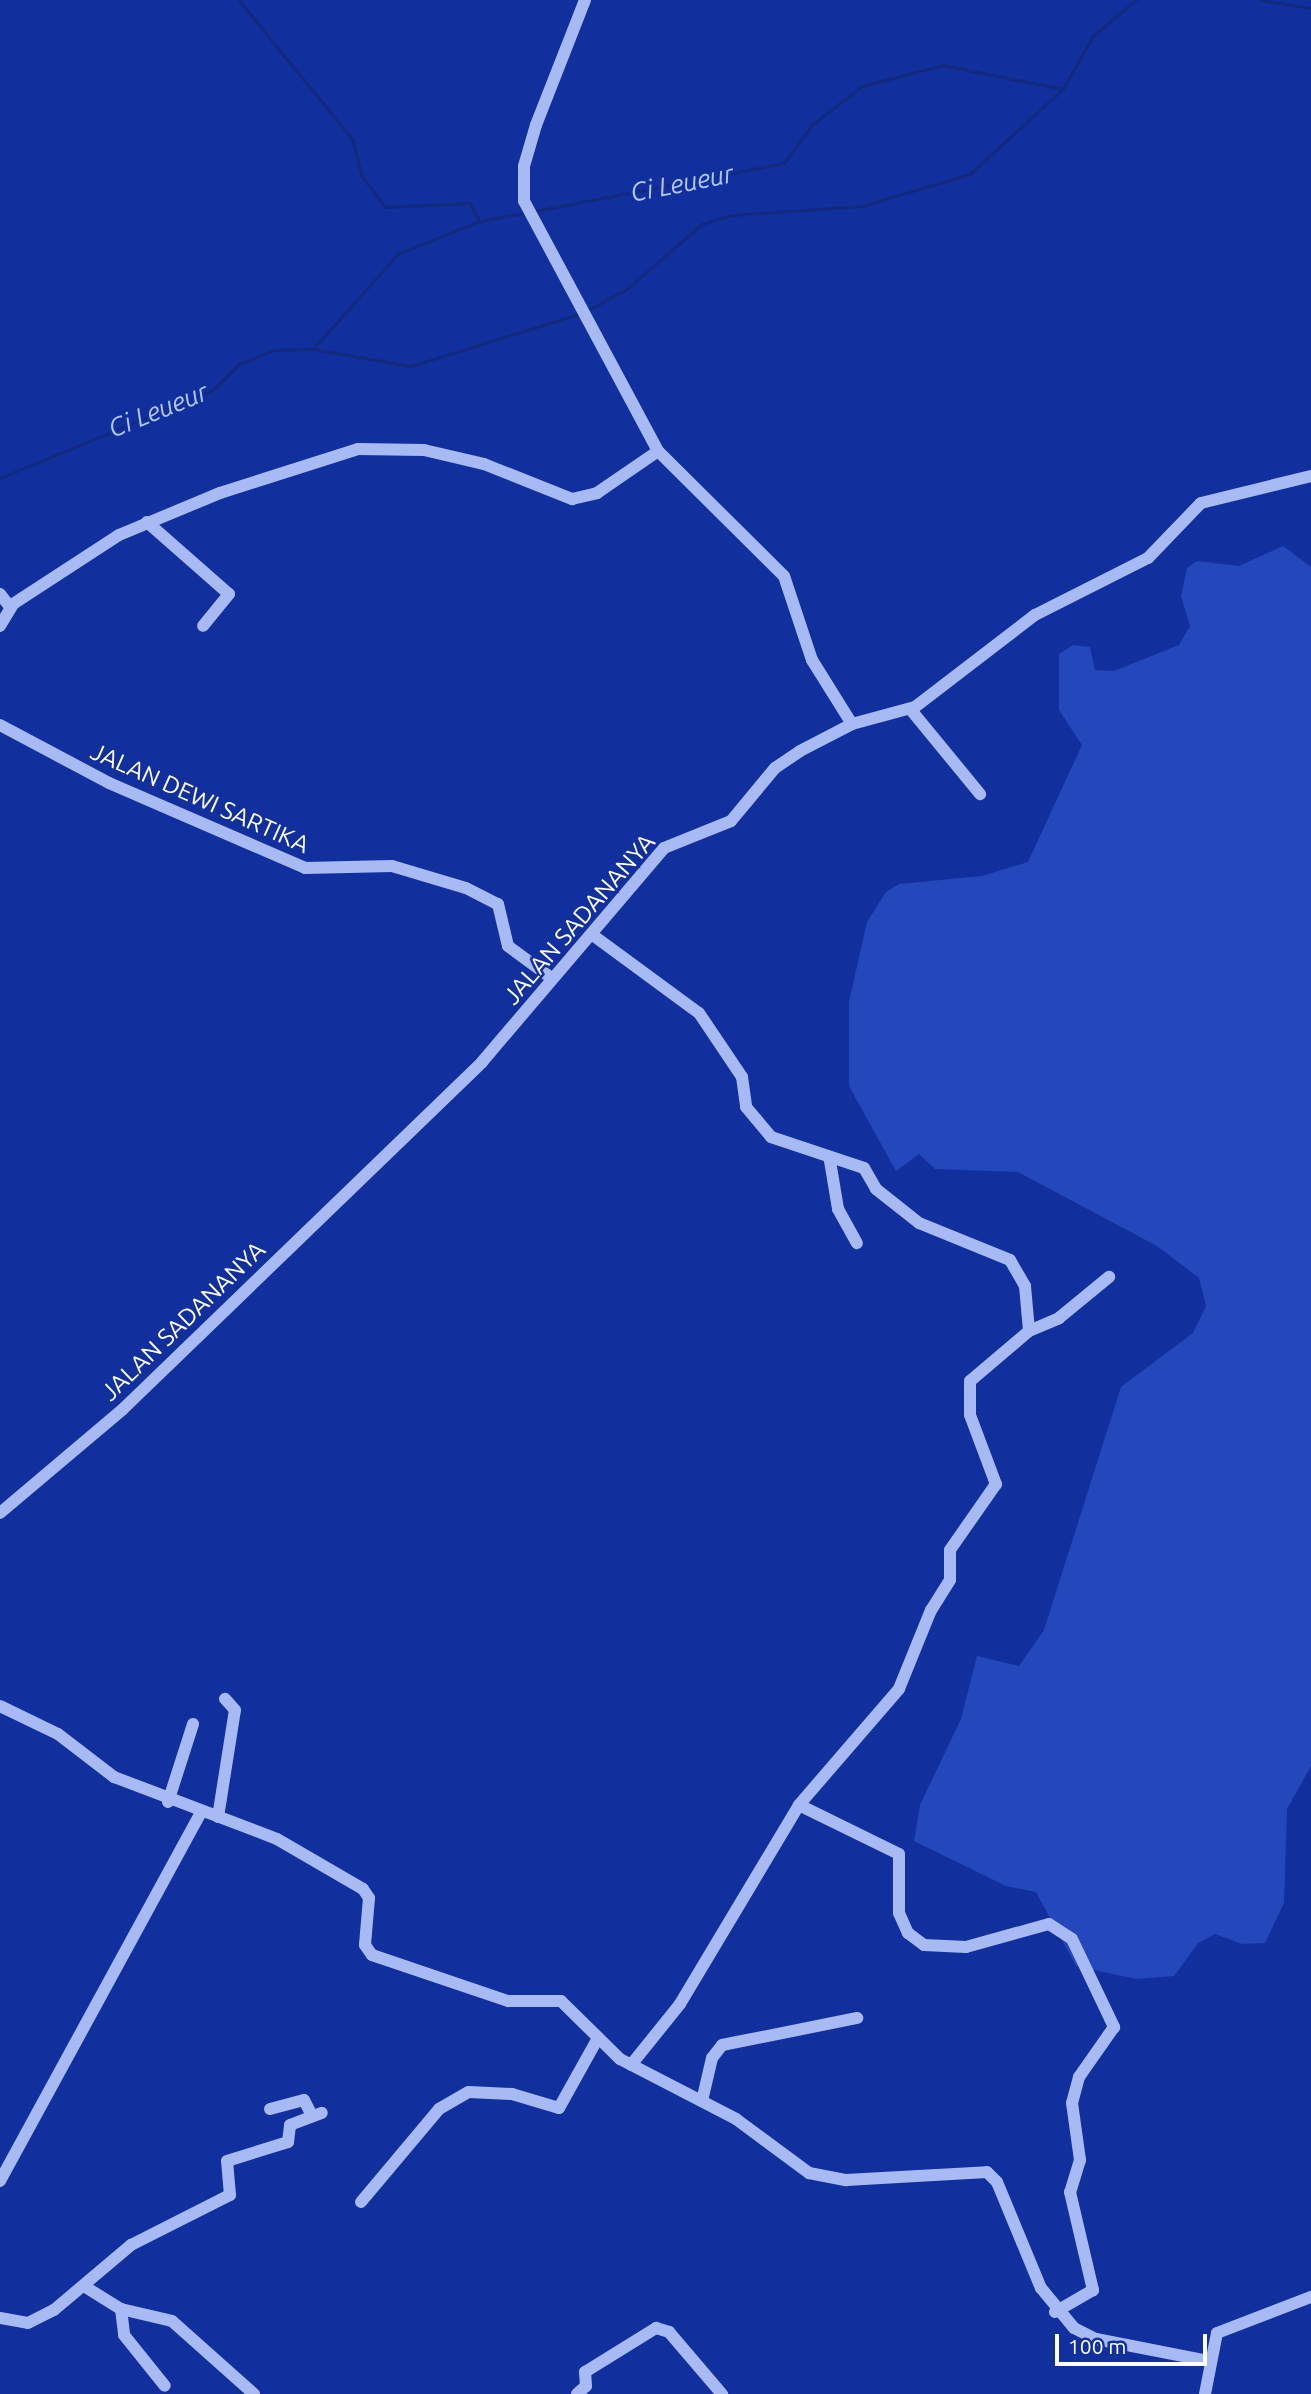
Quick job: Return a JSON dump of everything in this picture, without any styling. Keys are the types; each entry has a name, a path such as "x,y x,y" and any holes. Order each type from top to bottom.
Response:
{"street":[{"path":"585,0 524,166 529,208 539,233 658,451 778,568 812,660 852,724"},
{"path":"0,626 10,607 147,522 382,445 484,464 572,499 597,494 658,451"},
{"name":"JALAN SADANANYA","path":"0,1513 124,1409 482,1062 551,977 594,936 664,848 722,827 775,768 852,724 911,710 1035,615 1148,558 1201,503 1311,476"},
{"path":"147,522 229,594 203,626"},
{"path":"0,594 10,607"},
{"path":"911,710 980,794"},
{"name":"JALAN DEWI SARTIKA","path":"0,725 109,783 305,868 392,866 466,888 498,904 508,946 551,977"},
{"path":"594,936 699,1013 742,1077 746,1107 771,1137 830,1161 864,1168 876,1189 919,1223 1010,1260 1026,1286 1029,1331"},
{"path":"830,1161 838,1209 857,1242"},
{"path":"631,2065 680,2004 799,1805 899,1689 930,1609 950,1580 950,1550 996,1484 970,1415 970,1381 1029,1331 1059,1318 1109,1277"},
{"path":"218,1817 235,1710 225,1699"},
{"path":"0,1706 58,1734 114,1777 168,1802 277,1839 366,1891 364,1941 372,1955 508,2001 561,2001 598,2038 631,2065 702,2101 824,2177 987,2172 998,2182 1055,2312 1087,2336 1208,2361"},
{"path":"168,1802 193,1724"},
{"path":"799,1805 899,1854 899,1913 914,1940 956,1949 1041,1925 1058,1926 1072,1939 1101,1996 1113,2034 1079,2077 1072,2104 1080,2160 1070,2192 1093,2290 1055,2312"},
{"path":"0,2182 201,1812"},
{"path":"702,2101 712,2058 722,2045 857,2018"},
{"path":"361,2202 439,2109 469,2092 562,2104 598,2038"},
{"path":"0,2318 41,2319 87,2288 131,2245 230,2195 227,2161 288,2142 290,2125 317,2115 303,2100 271,2109"},
{"path":"87,2288 121,2309 172,2321 254,2394"},
{"path":"1205,2394 1208,2361 1223,2329 1311,2297"},
{"path":"121,2309 124,2335 165,2386"},
{"path":"577,2394 586,2386 585,2372 656,2328 669,2332 722,2394"}],"shaded area":[{"path":"1283,546 1311,567 1311,1766 1287,1809 1284,1903 1265,1943 1242,1944 1215,1934 1198,1943 1174,1976 1136,1979 1076,1966 1036,1892 1006,1886 914,1841 920,1805 961,1719 977,1656 1019,1666 1044,1630 1121,1387 1193,1333 1206,1306 1199,1278 1157,1246 1018,1172 935,1169 919,1154 896,1171 849,1086 849,1002 867,922 886,892 899,884 982,876 1028,862 1082,745 1059,710 1059,654 1073,645 1090,647 1095,670 1114,671 1179,645 1190,626 1181,596 1187,568 1197,561 1239,566"}],"waterway":[{"path":"239,0 353,140 362,176 385,207 470,203 480,221"},
{"name":"Ci Leueur","path":"588,310 627,289 702,224 732,215 862,206 970,174 1063,89 1093,36 1136,0"},
{"name":"Ci Leueur","path":"1261,0 1311,8"},
{"name":"Ci Leueur","path":"535,211 784,163 812,125 862,86 943,65 1063,89"},
{"name":"Ci Leueur","path":"313,349 398,254 480,221 525,213"},
{"name":"Ci Leueur","path":"0,478 213,390 238,365 273,350 313,349 411,366 579,314"}]}
